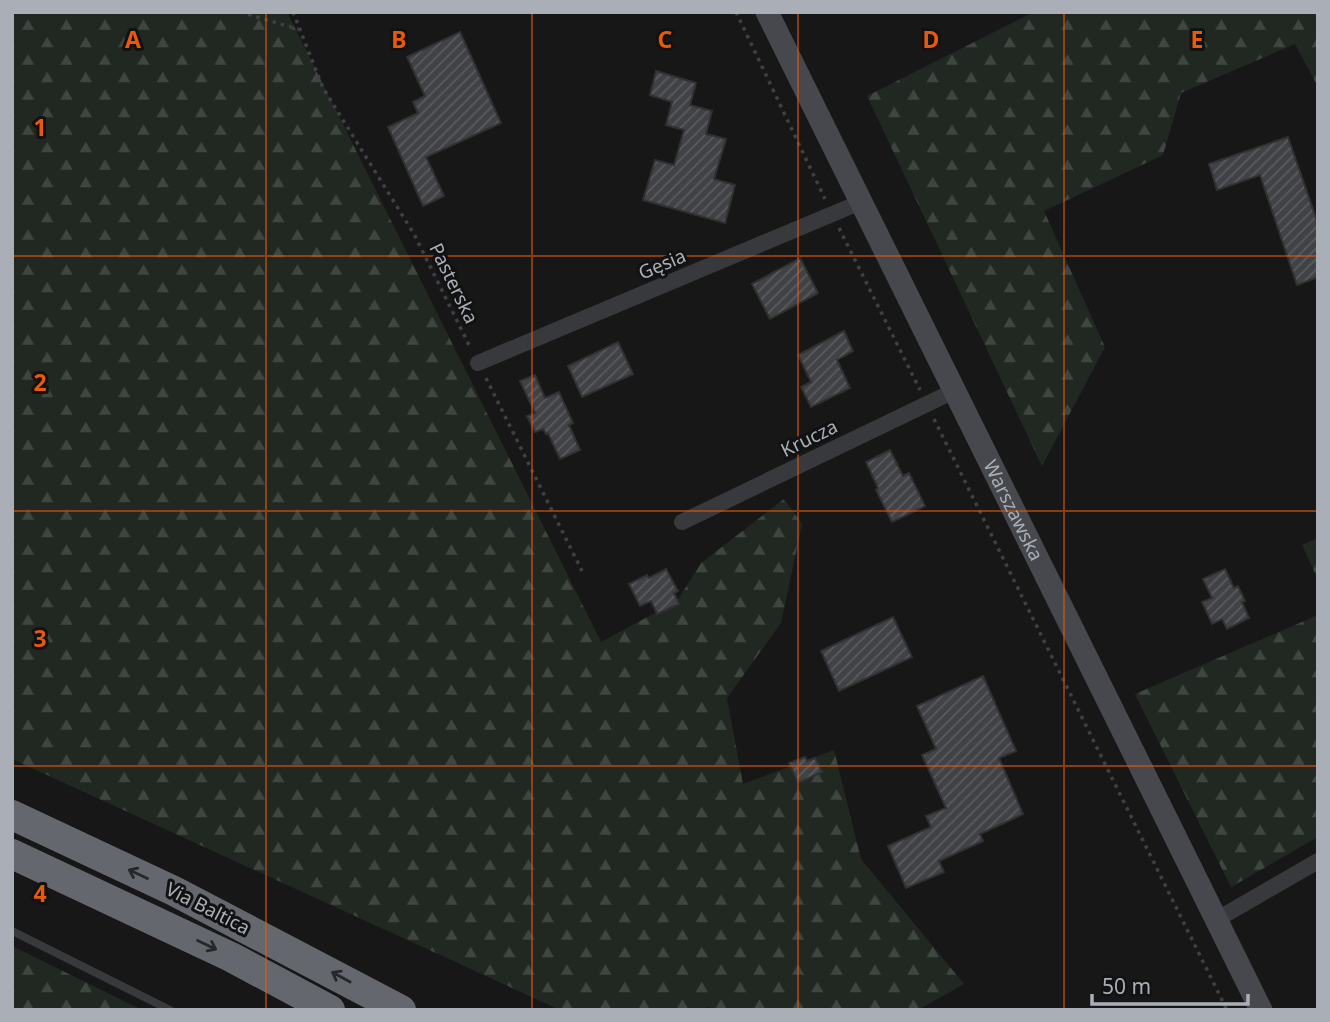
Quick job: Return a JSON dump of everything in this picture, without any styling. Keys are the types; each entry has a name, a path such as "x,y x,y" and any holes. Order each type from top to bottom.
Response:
{"highway":[{"name":"Via Baltica","path":"12,815 174,891 401,1010"},
{"name":"Via Baltica","path":"12,854 231,957 330,1010"}],"street":[{"name":"Warszawska","path":"766,12 1261,1010"},
{"name":"Gęsia","path":"478,363 861,202"},
{"name":"Krucza","path":"682,522 954,391"},
{"path":"1216,920 1318,861"}],"lane":[{"path":"12,931 170,1010"}],"path":[{"path":"240,12 300,29"},
{"name":"Pasterska","path":"293,12 323,88 414,234 582,571"},
{"path":"736,12 825,198"},
{"path":"841,231 1227,1010"}],"green space":[{"path":"12,12 287,12 601,642 677,601 701,563 784,499 802,524 781,623 727,698 743,784 834,750 861,859 964,984 918,1010 714,1010 709,1007 694,1010 560,1010 12,759"},
{"path":"1034,12 1318,12 1318,87 1295,44 1181,93 1163,155 1044,211 1105,347 1042,466 867,96"},
{"path":"1318,538 1318,580 1302,545"},
{"path":"1318,615 1318,837 1231,887 1135,694"},
{"path":"12,946 142,1010 12,1010"}],"building":[{"path":"460,32 501,123 426,157 444,196 423,206 388,127 418,113 413,102 425,96 407,57"},
{"path":"656,71 696,83 690,105 712,111 706,134 726,139 714,179 735,185 725,223 643,200 655,160 674,165 684,130 666,125 672,102 650,95"},
{"path":"1288,137 1318,224 1318,277 1297,285 1260,175 1217,190 1209,164"},
{"path":"800,258 818,293 770,319 752,284"},
{"path":"844,331 853,351 837,360 850,388 811,407 801,387 811,382 798,355"},
{"path":"618,342 633,374 582,397 568,366"},
{"path":"535,375 545,398 559,392 573,423 569,425 580,450 560,459 548,433 543,429 535,432 527,416 535,413 520,381"},
{"path":"890,450 903,476 909,473 925,506 892,522 866,462"},
{"path":"666,569 678,591 674,593 679,604 657,614 651,601 640,606 629,584"},
{"path":"1225,569 1234,588 1238,586 1249,618 1227,629 1222,619 1212,624 1202,602 1212,598 1203,579"},
{"path":"893,617 912,657 839,691 821,651"},
{"path":"983,676 1016,751 999,758 1023,814 980,834 983,841 939,861 944,872 906,888 888,846 931,827 926,816 946,808 922,755 936,749 917,706"},
{"path":"805,757 807,761 815,758 822,772 798,783 789,763"}]}
